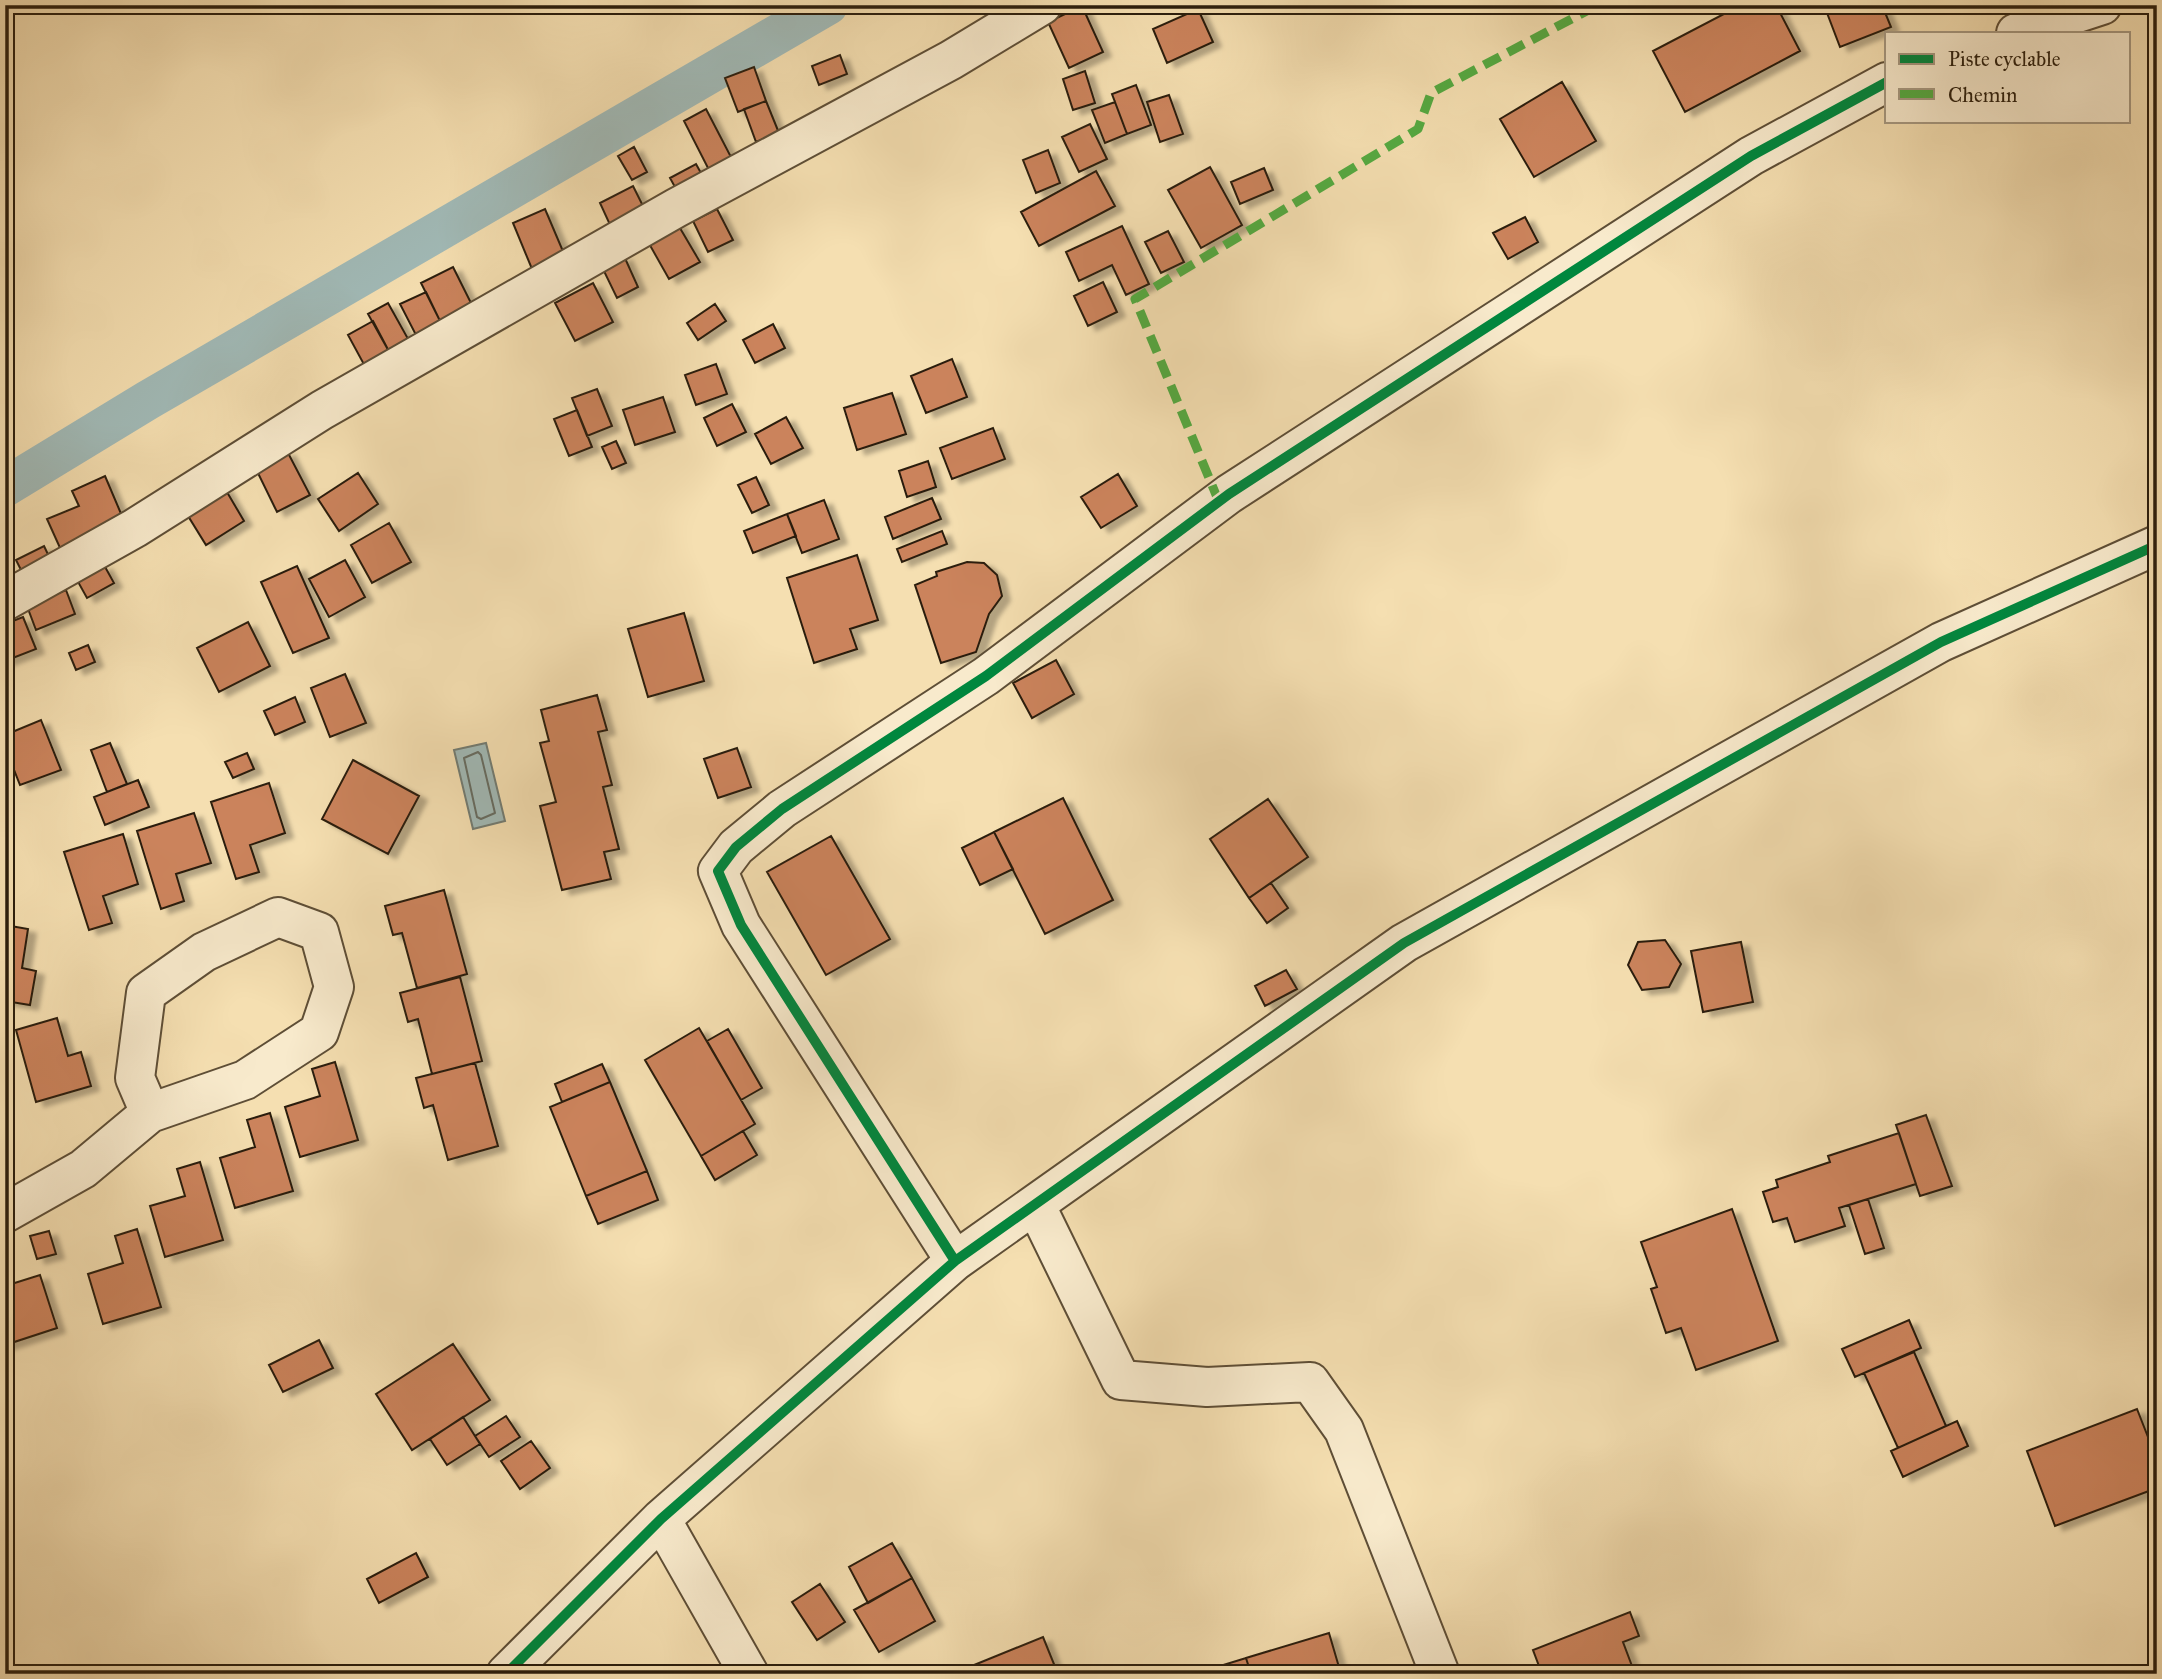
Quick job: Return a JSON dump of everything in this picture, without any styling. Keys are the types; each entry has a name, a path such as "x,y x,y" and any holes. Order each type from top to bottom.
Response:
{"street":[{"path":"5,601 135,528 322,410 676,208 951,60 1042,5"},
{"path":"2019,32 2102,5"},
{"path":"955,1261 741,925 718,871 736,847 782,809 986,676 1229,494 1751,156 1885,83"},
{"path":"506,1674 661,1519 955,1261 1404,943 1941,642 2157,545"},
{"path":"5,1213 83,1169 150,1113 245,1080 319,1032 334,987 319,932 278,916 204,953 146,993 135,1078 150,1113"},
{"path":"1036,1206 1121,1380 1206,1387 1310,1382 1344,1430 1440,1674"},
{"path":"661,1519 749,1674"}],"water":[{"path":"486,743 505,821 473,829 454,750"}],"building":[{"path":"1741,5 1776,5 1800,51 1685,112 1653,51"},
{"path":"1824,5 1882,5 1891,27 1840,47"},
{"path":"1082,6 1103,52 1069,68 1048,22"},
{"path":"1198,9 1213,42 1167,63 1153,29"},
{"path":"840,55 847,74 819,85 812,66"},
{"path":"754,67 766,101 738,112 725,78"},
{"path":"1085,71 1095,103 1073,110 1063,79"},
{"path":"1562,82 1596,141 1534,177 1500,119"},
{"path":"1136,85 1151,125 1127,134 1112,94"},
{"path":"1169,95 1183,134 1160,142 1147,102"},
{"path":"766,101 779,133 756,142 744,109"},
{"path":"1115,102 1127,134 1105,143 1092,110"},
{"path":"706,109 732,159 709,170 684,121"},
{"path":"1090,124 1107,159 1079,172 1062,137"},
{"path":"634,147 647,172 632,180 618,156"},
{"path":"1048,150 1060,183 1036,193 1023,160"},
{"path":"696,164 707,184 681,198 670,178"},
{"path":"1210,167 1242,225 1201,248 1168,190"},
{"path":"1264,168 1273,190 1240,204 1231,182"},
{"path":"1096,171 1115,206 1039,246 1021,212"},
{"path":"633,186 645,210 611,227 600,203"},
{"path":"545,209 565,256 532,269 513,223"},
{"path":"717,209 733,240 708,252 693,221"},
{"path":"1525,217 1538,242 1508,259 1493,233"},
{"path":"677,223 700,262 669,279 647,240"},
{"path":"1122,226 1149,284 1126,295 1112,265 1079,281 1066,252"},
{"path":"1168,231 1184,262 1161,273 1145,242"},
{"path":"624,256 638,287 617,298 602,267"},
{"path":"453,267 474,309 442,325 421,283"},
{"path":"1103,282 1117,312 1088,326 1074,296"},
{"path":"593,283 613,322 575,341 555,303"},
{"path":"426,292 442,325 417,337 400,304"},
{"path":"388,303 412,346 392,357 368,314"},
{"path":"715,304 726,321 698,340 687,323"},
{"path":"373,321 392,357 367,370 348,335"},
{"path":"773,324 785,348 755,363 743,340"},
{"path":"952,359 967,397 926,413 911,376"},
{"path":"716,364 727,394 696,405 685,375"},
{"path":"597,389 612,426 587,436 572,398"},
{"path":"892,393 906,434 857,450 844,408"},
{"path":"663,397 675,432 635,445 623,410"},
{"path":"732,404 746,432 717,446 704,418"},
{"path":"577,410 592,447 569,456 554,419"},
{"path":"786,417 803,448 771,464 755,434"},
{"path":"993,428 1005,459 952,479 940,448"},
{"path":"616,441 626,463 612,469 602,447"},
{"path":"287,451 310,495 277,512 255,467"},
{"path":"928,461 936,487 907,497 899,471"},
{"path":"358,473 378,504 339,531 318,499"},
{"path":"1118,474 1137,506 1101,528 1081,497"},
{"path":"105,476 122,516 65,559 47,519 79,506 72,491"},
{"path":"756,477 769,505 752,513 738,485"},
{"path":"224,487 244,521 206,545 185,511"},
{"path":"932,498 941,519 893,539 885,517"},
{"path":"824,500 839,539 802,553 787,514"},
{"path":"787,514 796,536 753,553 744,531"},
{"path":"389,523 411,562 372,583 351,545"},
{"path":"942,531 947,544 902,562 897,549"},
{"path":"44,546 53,565 25,578 16,560"},
{"path":"857,555 878,620 850,629 857,649 814,663 787,578"},
{"path":"345,560 365,597 329,617 309,579"},
{"path":"967,562 984,563 997,575 1002,596 989,614 976,652 941,663 915,585 937,576 936,572"},
{"path":"104,565 114,583 87,598 77,580"},
{"path":"297,566 329,638 293,653 261,582"},
{"path":"66,590 75,614 36,630 27,606"},
{"path":"684,613 704,681 648,697 628,629"},
{"path":"23,617 36,649 5,661 5,624"},
{"path":"248,622 270,666 219,692 197,648"},
{"path":"88,645 95,662 76,670 69,653"},
{"path":"1056,660 1074,694 1032,718 1013,683"},
{"path":"345,674 366,723 330,737 311,688"},
{"path":"597,695 607,730 598,732 612,785 603,787 619,849 604,852 611,879 562,890 540,806 556,802 540,743 549,741 541,710"},
{"path":"295,697 305,722 275,735 264,711"},
{"path":"41,720 61,770 20,785 5,747 5,735"},
{"path":"110,743 127,784 107,792 91,750"},
{"path":"737,748 751,787 718,798 704,759"},
{"path":"247,753 254,769 233,778 225,762"},
{"path":"353,760 419,796 388,854 322,819"},
{"path":"138,780 149,807 105,825 94,797"},
{"path":"269,783 285,833 250,845 259,872 236,879 211,802"},
{"path":"1063,798 1113,900 1045,934 994,832"},
{"path":"1268,799 1308,857 1249,898 1210,839"},
{"path":"194,813 211,863 176,874 184,901 161,909 137,831"},
{"path":"994,832 1013,869 980,885 962,848"},
{"path":"123,834 138,884 103,896 112,923 89,930 64,852"},
{"path":"831,836 890,939 826,975 767,872"},
{"path":"1271,883 1288,908 1267,923 1249,898"},
{"path":"444,890 467,974 417,988 402,933 393,935 385,906"},
{"path":"5,925 28,929 22,968 36,971 30,1005 5,1001"},
{"path":"1665,940 1681,964 1669,987 1642,990 1628,965 1638,942"},
{"path":"1741,942 1753,1002 1703,1012 1691,951"},
{"path":"1286,970 1297,989 1265,1006 1255,986"},
{"path":"460,977 482,1061 432,1074 418,1019 408,1022 400,993"},
{"path":"57,1018 68,1056 81,1052 91,1086 36,1102 16,1030"},
{"path":"699,1028 755,1124 701,1156 645,1060"},
{"path":"728,1029 762,1088 741,1100 707,1041"},
{"path":"335,1062 358,1140 300,1157 285,1107 320,1096 312,1069"},
{"path":"475,1063 498,1146 448,1160 433,1105 424,1108 416,1078"},
{"path":"602,1064 610,1082 562,1102 555,1084"},
{"path":"610,1082 647,1171 586,1196 550,1107"},
{"path":"270,1113 293,1191 235,1208 220,1158 255,1147 247,1120"},
{"path":"1926,1115 1952,1186 1920,1196 1896,1125"},
{"path":"743,1131 757,1155 715,1180 701,1156"},
{"path":"1899,1133 1916,1184 1839,1208 1845,1226 1795,1242 1787,1218 1773,1222 1763,1192 1778,1187 1776,1180 1830,1162 1828,1156"},
{"path":"200,1162 223,1240 165,1257 150,1206 185,1196 177,1169"},
{"path":"647,1171 658,1200 598,1224 586,1196"},
{"path":"1868,1199 1884,1248 1865,1254 1849,1205"},
{"path":"1732,1209 1778,1341 1696,1370 1681,1328 1666,1333 1651,1289 1657,1287 1641,1242"},
{"path":"137,1229 161,1307 103,1324 88,1274 123,1263 115,1236"},
{"path":"49,1231 56,1254 37,1259 30,1236"},
{"path":"40,1275 57,1328 5,1345 5,1286"},
{"path":"1909,1320 1921,1348 1855,1377 1842,1349"},
{"path":"319,1340 333,1368 283,1392 269,1365"},
{"path":"453,1344 490,1400 412,1450 376,1394"},
{"path":"1914,1352 1946,1426 1898,1448 1864,1373"},
{"path":"2137,1409 2157,1460 2157,1488 2055,1526 2027,1451"},
{"path":"506,1416 520,1437 489,1457 475,1436"},
{"path":"463,1417 480,1444 447,1465 430,1439"},
{"path":"1957,1421 1968,1446 1903,1477 1891,1451"},
{"path":"531,1441 550,1468 520,1489 501,1461"},
{"path":"892,1543 912,1578 868,1603 849,1567"},
{"path":"416,1553 428,1577 379,1603 367,1579"},
{"path":"912,1578 935,1621 879,1652 854,1610"},
{"path":"820,1584 845,1622 817,1640 792,1602"},
{"path":"1630,1612 1639,1636 1623,1642 1635,1674 1581,1674 1577,1666 1565,1670 1566,1674 1542,1674 1533,1650"},
{"path":"1329,1633 1341,1674 1251,1674 1246,1658"},
{"path":"1043,1637 1058,1674 952,1674"},
{"path":"1246,1658 1251,1674 1194,1674"}],"waterway":[{"path":"5,487 148,400 828,5"}],"marked path":[{"path":"1219,502 1135,299 1418,129 1431,93 1598,5"}],"cycle path":[{"path":"955,1261 741,925 718,871 736,847 782,809 986,676 1229,494 1751,156 1885,83"},
{"path":"506,1674 661,1519 955,1261 1404,943 1941,642 2157,545"}]}
